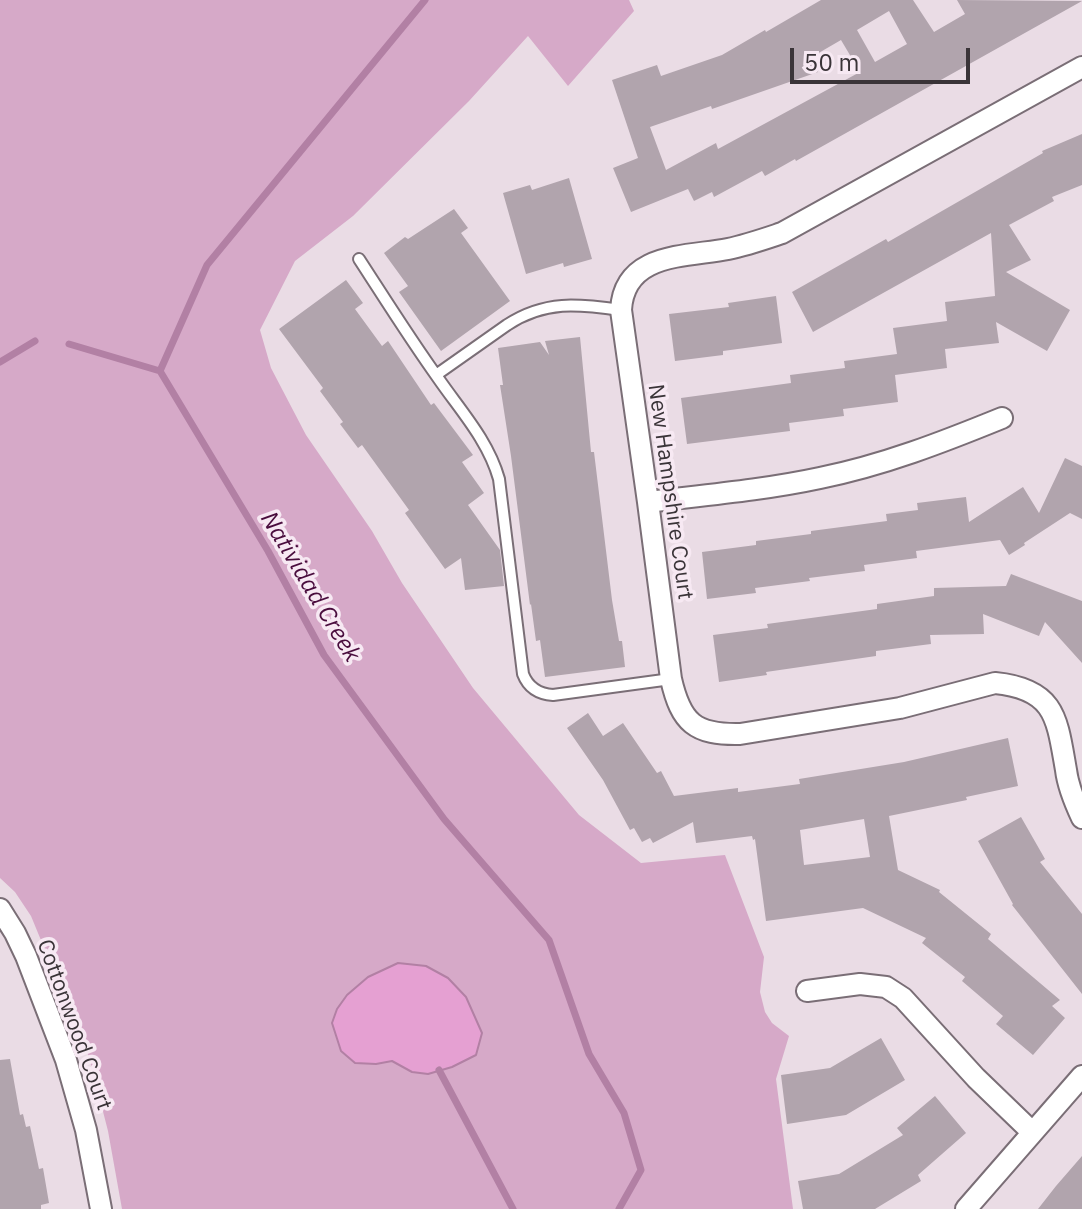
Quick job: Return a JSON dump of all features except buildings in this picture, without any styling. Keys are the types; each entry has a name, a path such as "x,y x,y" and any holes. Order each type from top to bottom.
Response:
{"street":[{"path":"621,310 630,282 645,267 667,258 728,249 782,233 1082,67"},
{"name":"New Hampshire Court","path":"621,310 671,679 675,696 686,717 695,726 719,734 740,734 900,708 995,683 1024,688 1036,695 1057,721 1066,773 1082,818"},
{"path":"648,502 821,478 934,446 1002,418"},
{"name":"Cottonwood Court","path":"0,909 26,956 66,1060 86,1130 101,1209"},
{"path":"807,991 860,984 886,987 903,998 976,1078 1032,1132"},
{"path":"966,1209 1082,1076"}],"lane":[{"path":"359,259 489,450 499,479 526,682 538,692 553,695 671,679"},
{"path":"436,375 507,325 540,308 585,305 621,310"}],"shaded area":[{"path":"0,0 629,0 634,11 568,86 528,36 469,101 353,216 295,261 260,330 271,368 306,435 372,531 402,583 473,688 579,815 641,863 725,855 764,957 760,992 765,1012 772,1023 789,1036 776,1079 793,1209 122,1209 108,1131 89,1057 31,916 15,892 0,878"},
{"path":"398,963 426,966 448,978 466,997 482,1033 476,1055 428,1074 412,1072 392,1061 355,1063 341,1051 332,1023 337,1009 347,995 368,977"}],"waterway":[{"name":"Natividad Creek","path":"160,371 207,265 425,0"},
{"path":"0,362 35,341"},
{"path":"69,344 160,371"},
{"name":"Natividad Creek","path":"160,371 268,551 324,655 444,819 549,940 589,1054 624,1113 641,1170 619,1209"},
{"path":"439,1070 513,1209"}]}
